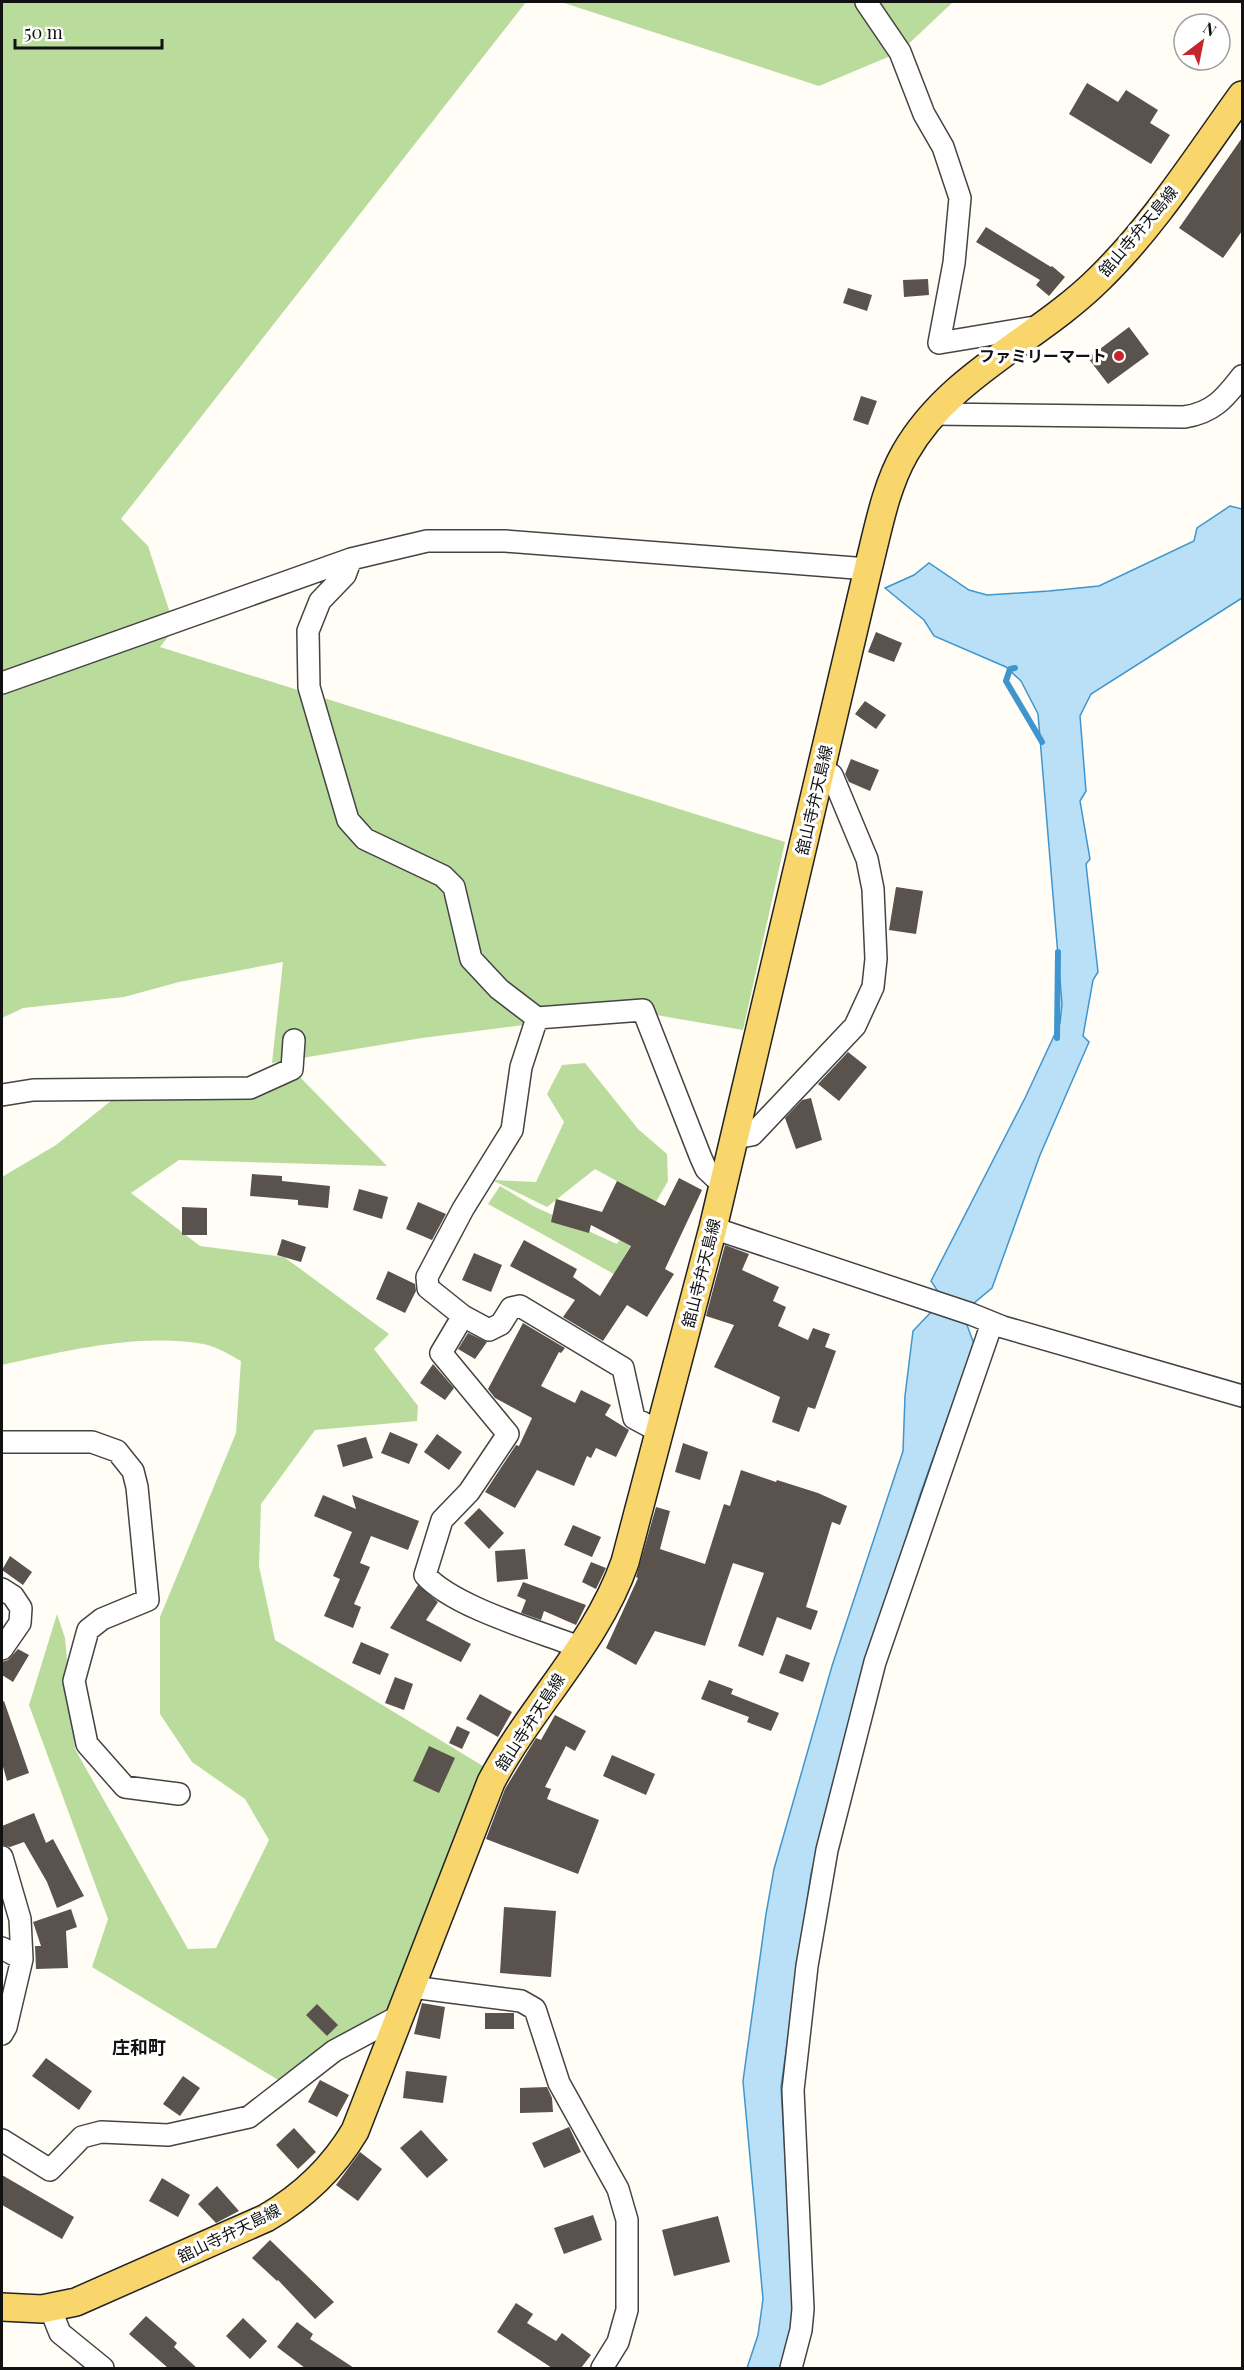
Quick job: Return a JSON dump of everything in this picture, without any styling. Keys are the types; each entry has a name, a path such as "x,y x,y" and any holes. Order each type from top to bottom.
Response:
{"main road":[{"name":"舘山寺弁天島線","path":"2,2307 25,2310 50,2308 76,2302 241,2230 280,2210 306,2192 328,2170 355,2131 491,1782 513,1744 604,1610 620,1578 713,1228 868,569 894,476 909,447 932,414 962,385 1043,326 1100,278 1125,252 1242,95"}],"street":[{"path":"866,2 871,13 900,52 924,114 943,147 960,198 954,263 939,343 1043,326"},
{"path":"932,414 1184,417 1197,415 1215,407 1242,376"},
{"path":"2,683 351,560 427,542 505,541 868,569"},
{"path":"351,560 345,575 320,601 308,631 309,687 348,820 365,838 443,876 454,887 471,959 499,989 537,1018 643,1010 706,1169 723,1185"},
{"path":"734,1138 752,1135 850,1031 863,1014 873,987 876,959 876,913 867,859 832,775 821,768"},
{"path":"537,1018 522,1067 512,1130 463,1209 427,1277 428,1288 463,1316 489,1330 501,1324 511,1308 520,1306 623,1368 634,1418 660,1432"},
{"path":"2,1095 33,1090 250,1088 292,1069 294,1040"},
{"path":"713,1228 934,1301 992,1323 1242,1396"},
{"path":"463,1316 441,1353 508,1434 469,1492 442,1520 425,1575 434,1585 469,1604 579,1647"},
{"path":"791,2368 801,2331 802,2310 794,2074 807,1966 827,1850 874,1662 992,1323"},
{"path":"2,1442 93,1442 117,1450 133,1471 148,1600 102,1618 88,1630 74,1681 87,1744 125,1787 179,1794"},
{"path":"2,1589 13,1596 21,1608 20,1623 2,1649"},
{"path":"2,1857 20,1919 22,1959 6,2027 2,2034"},
{"path":"2,1948 22,1959"},
{"path":"412,1987 522,2001 535,2009 559,2083 618,2189 627,2220 627,2310 618,2342 602,2368"},
{"path":"4,2148 50,2170 82,2137 101,2132 168,2135 249,2117 334,2051 401,2015"},
{"path":"50,2308 60,2333 103,2368"}],"green space":[{"path":"2,2 526,2 121,519 148,546 175,628 160,647 785,842 743,1030 650,1014 643,1010 422,1038 272,1063 283,962 179,982 124,997 23,1008 2,1018"},
{"path":"561,2 953,2 900,52 819,86"},
{"path":"585,1063 638,1129 667,1154 668,1181 614,1274 488,1204 500,1186 535,1207 617,1244 646,1197 595,1169 547,1207 492,1180 536,1182 564,1122 547,1094 562,1065"},
{"path":"292,1069 387,1166 179,1160 131,1193 200,1246 284,1257 389,1334 374,1349 418,1406 417,1421 315,1430 261,1504 259,1566 275,1640 483,1766 389,2007 280,2081 92,1967 108,1919 29,1705 57,1614 65,1638 75,1749 188,1949 216,1948 269,1840 245,1799 192,1762 160,1714 160,1617 236,1433 241,1361 208,1345 178,1341 153,1341 102,1345 2,1365 2,1177 56,1145 117,1096 199,1097"}],"water":[{"path":"1230,506 1242,509 1242,598 1091,694 1080,716 1086,791 1080,801 1090,859 1086,864 1098,972 1093,980 1083,1036 1089,1042 1040,1155 992,1288 973,1304 967,1325 974,1344 920,1495 867,1661 811,1874 781,2087 794,2307 789,2345 781,2368 747,2368 758,2335 763,2299 743,2081 774,1869 832,1666 903,1451 905,1396 913,1331 932,1311 939,1293 931,1281 1025,1098 1060,1023 1062,1004 1038,714 1021,681 1006,667 934,636 924,620 885,588 914,575 929,563 969,590 987,595 1099,586 1194,541 1197,528"}],"building":[{"path":"1087,83 1118,102 1126,90 1158,110 1150,123 1170,135 1151,164 1069,114"},
{"path":"1242,138 1242,231 1223,258 1179,228"},
{"path":"986,227 1052,266 1065,277 1049,296 1036,285 1040,280 976,242"},
{"path":"928,279 929,295 904,297 903,280"},
{"path":"848,288 872,295 867,311 843,303"},
{"path":"1129,327 1149,354 1108,384 1088,358"},
{"path":"861,396 877,401 868,425 853,420"},
{"path":"876,632 902,643 894,662 868,652"},
{"path":"865,701 886,715 876,729 855,714"},
{"path":"851,759 879,770 870,791 849,782 845,774"},
{"path":"896,887 923,891 916,934 889,930"},
{"path":"848,1052 867,1067 839,1101 818,1084"},
{"path":"811,1098 822,1140 796,1149 785,1118 802,1100"},
{"path":"252,1174 282,1176 282,1181 330,1186 328,1208 298,1205 298,1200 250,1196"},
{"path":"679,1178 702,1190 665,1269 674,1274 647,1317 627,1305 603,1341 563,1317 575,1300 510,1266 524,1240 577,1269 573,1277 600,1296 631,1246 591,1225 589,1233 551,1222 556,1199 602,1212 617,1181 665,1206"},
{"path":"359,1189 388,1197 382,1219 353,1210"},
{"path":"418,1202 446,1214 432,1240 406,1229"},
{"path":"182,1207 207,1208 207,1235 182,1235"},
{"path":"282,1239 306,1247 301,1262 277,1255"},
{"path":"725,1245 749,1254 742,1270 779,1287 773,1301 786,1307 778,1326 808,1340 813,1328 830,1334 825,1347 836,1351 815,1409 808,1407 799,1432 772,1422 780,1397 714,1367 734,1325 706,1316"},
{"path":"474,1253 502,1265 491,1292 462,1280"},
{"path":"388,1271 415,1284 416,1291 405,1313 376,1299"},
{"path":"523,1323 565,1348 561,1353 559,1352 541,1386 575,1403 581,1390 611,1405 605,1415 629,1430 616,1457 596,1448 591,1458 587,1456 574,1486 537,1470 515,1508 485,1492 516,1445 519,1446 532,1418 495,1398 488,1389"},
{"path":"468,1333 487,1342 475,1359 458,1349"},
{"path":"433,1364 454,1388 445,1400 420,1383"},
{"path":"390,1432 418,1444 409,1464 381,1453"},
{"path":"437,1434 462,1452 449,1470 424,1452"},
{"path":"366,1437 373,1458 343,1467 337,1445"},
{"path":"683,1443 708,1452 700,1480 675,1472"},
{"path":"741,1470 818,1493 847,1506 840,1525 832,1522 806,1607 818,1611 811,1630 777,1617 763,1656 738,1646 764,1573 733,1563 705,1646 655,1631 636,1665 606,1648 638,1578 636,1577 656,1507 670,1511 660,1549 705,1564 724,1504 730,1506"},
{"path":"323,1495 356,1509 352,1495 419,1521 408,1550 371,1536 360,1563 370,1567 354,1604 361,1607 353,1628 324,1616 340,1579 333,1576 352,1532 314,1516"},
{"path":"479,1508 504,1533 489,1549 464,1523"},
{"path":"573,1525 601,1537 592,1557 564,1545"},
{"path":"525,1549 528,1579 497,1582 495,1551"},
{"path":"10,1556 32,1572 23,1585 2,1570"},
{"path":"591,1562 606,1568 596,1589 582,1582"},
{"path":"523,1582 586,1605 576,1625 544,1611 541,1620 521,1613 526,1600 517,1596"},
{"path":"418,1585 438,1602 426,1620 471,1644 461,1662 390,1628"},
{"path":"361,1642 389,1654 380,1675 352,1663"},
{"path":"18,1649 29,1655 13,1682 2,1675 2,1662 8,1660"},
{"path":"786,1654 810,1663 803,1682 779,1673"},
{"path":"395,1677 413,1684 404,1710 385,1703"},
{"path":"709,1680 733,1689 731,1694 779,1713 771,1731 747,1722 749,1717 701,1699"},
{"path":"480,1694 512,1712 498,1737 466,1719"},
{"path":"4,1701 29,1773 7,1781 2,1763 2,1702"},
{"path":"555,1715 586,1731 575,1751 566,1746 545,1787 551,1789 547,1799 599,1820 578,1874 486,1839 505,1789 536,1738 541,1740"},
{"path":"457,1726 470,1732 462,1749 449,1743"},
{"path":"429,1746 455,1758 439,1793 413,1781"},
{"path":"612,1755 655,1774 646,1795 603,1776"},
{"path":"34,1813 46,1843 53,1839 84,1896 57,1908 47,1882 24,1842 10,1847 2,1845 2,1826"},
{"path":"504,1907 556,1911 551,1977 500,1973"},
{"path":"71,1909 77,1927 66,1931 68,1968 36,1969 35,1946 41,1946 33,1922"},
{"path":"422,2003 445,2007 440,2039 414,2034"},
{"path":"317,2004 338,2025 327,2036 306,2015"},
{"path":"485,2013 514,2013 514,2029 485,2029"},
{"path":"46,2058 92,2091 79,2110 32,2076"},
{"path":"406,2071 447,2076 443,2103 403,2098"},
{"path":"183,2076 200,2088 180,2116 163,2104"},
{"path":"320,2080 349,2095 337,2117 308,2102"},
{"path":"547,2087 552,2098 553,2112 520,2113 520,2088"},
{"path":"569,2127 581,2152 544,2168 532,2143"},
{"path":"294,2128 316,2152 298,2169 276,2145"},
{"path":"421,2130 448,2160 427,2178 400,2148"},
{"path":"360,2152 382,2169 358,2201 336,2185"},
{"path":"2,2175 74,2217 62,2239 2,2205"},
{"path":"162,2178 190,2195 178,2217 149,2201"},
{"path":"217,2186 239,2211 216,2223 198,2204"},
{"path":"593,2215 602,2240 564,2254 554,2228"},
{"path":"718,2216 730,2262 674,2276 662,2230"},
{"path":"270,2240 334,2302 315,2319 278,2280 252,2258"},
{"path":"516,2303 533,2314 527,2323 556,2341 562,2333 591,2355 581,2368 552,2368 497,2332"},
{"path":"146,2316 177,2343 174,2347 197,2368 168,2368 129,2334"},
{"path":"243,2318 267,2341 250,2359 226,2336"},
{"path":"297,2322 313,2334 310,2339 354,2368 305,2368 277,2347"}],"waterway":[{"path":"1015,668 1010,669 1006,681 1042,742"},
{"path":"1057,1038 1058,952"}],"place":[{"name":"ファミリーマート","path":"1119,356"}],"district":[{"name":"庄和町","path":"139,2048"}]}
